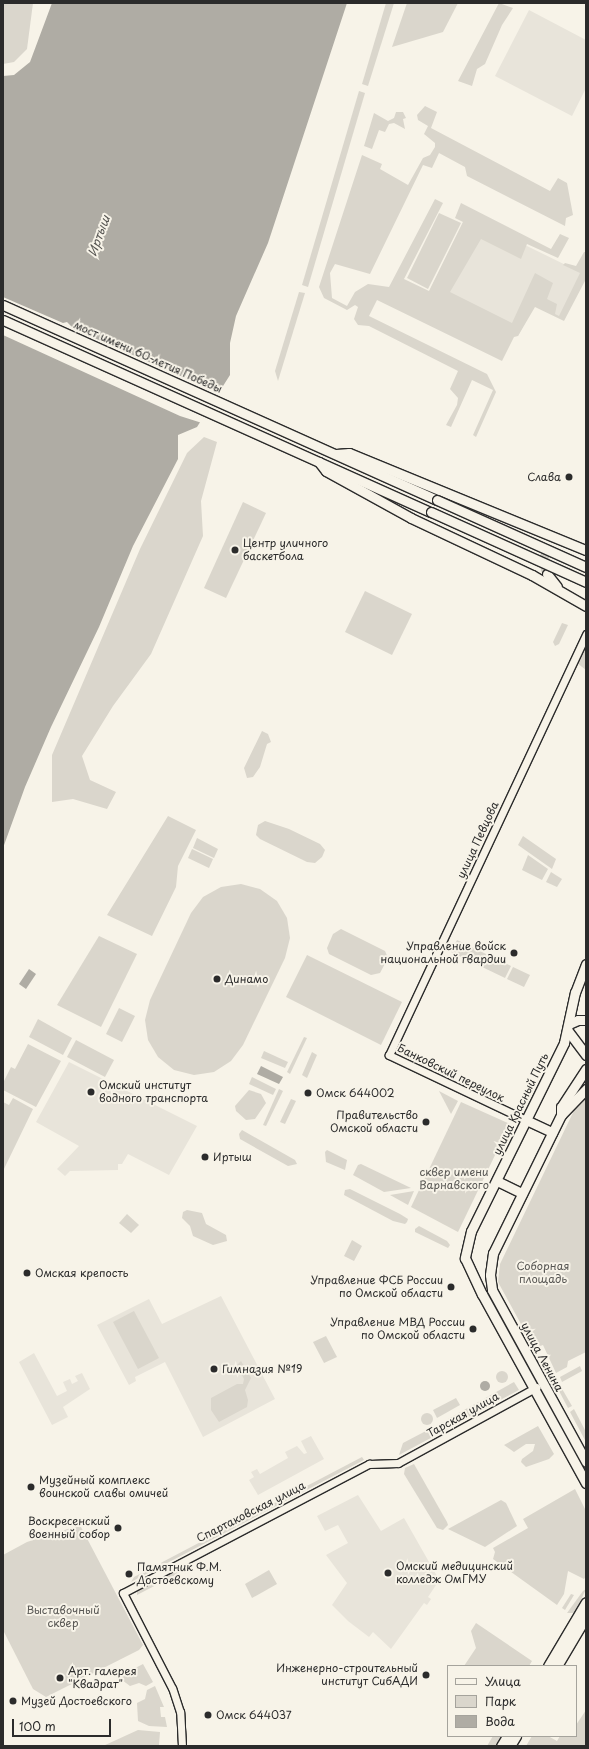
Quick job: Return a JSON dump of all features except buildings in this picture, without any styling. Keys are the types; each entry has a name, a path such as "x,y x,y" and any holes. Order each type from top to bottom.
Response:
{"main road":[{"name":"мост имени 60-летия Победы","path":"3,305 586,567"},
{"path":"3,320 279,442 586,582"},
{"path":"334,454 349,453 586,550"},
{"path":"320,462 326,471 411,518 497,558 586,606"},
{"path":"555,546 571,545"},
{"path":"547,574 564,594"},
{"name":"улица Красный Путь","path":"482,1294 467,1264 466,1252 471,1231 553,1067 568,1028 575,992 586,964"},
{"path":"586,1020 578,1020 568,1028 586,1055"},
{"path":"561,1114 561,1107 572,1088 586,1069"},
{"path":"497,1181 522,1193 561,1114 586,1089"},
{"path":"526,1120 552,1132"},
{"name":"улица Ленина","path":"522,1193 491,1259 492,1290 584,1458"},
{"name":"улица Ленина","path":"482,1294 586,1483"},
{"path":"573,1459 584,1458"},
{"path":"549,1665 586,1602"},
{"path":"557,1665 586,1617"},
{"path":"501,1746 506,1737"},
{"path":"510,1746 515,1737"}],"street":[{"name":"улица Певцова","path":"388,1055 586,634"},
{"name":"Банковский переулок","path":"388,1055 526,1120"},
{"name":"Тарская улица","path":"393,1465 543,1384"},
{"name":"Спартаковская улица","path":"182,1746 182,1723 175,1694 123,1593 369,1464 380,1462 393,1465"}],"shaded area":[{"path":"529,10 586,40 586,88 572,116 495,76"},
{"path":"466,216 582,273 560,318 534,305 518,336 429,292"},
{"name":"Омский институт водного транспорта","path":"69,1062 197,1126 169,1175 128,1154 122,1164 118,1164 118,1170 70,1171 65,1176 57,1169 79,1146 36,1122"},
{"name":"Гимназия №19","path":"221,1296 275,1399 203,1437 165,1362 135,1377 136,1381 129,1385 97,1325 149,1299 162,1324"},
{"path":"34,1353 57,1396 67,1391 63,1382 70,1379 72,1384 78,1381 75,1376 82,1373 90,1389 63,1407 68,1417 52,1425 19,1362"},
{"path":"311,1436 324,1459 258,1495 249,1480 254,1477 251,1472 257,1469 260,1474 288,1458 285,1452 297,1446 304,1454 307,1453 301,1441"},
{"name":"Омский медицинский колледж ОмГМУ","path":"358,1495 381,1531 404,1518 437,1576 436,1585 428,1597 431,1599 427,1605 424,1603 391,1649 373,1632 369,1637 348,1621 332,1605 347,1583 326,1555 348,1543 338,1525 325,1531 317,1516"}],"green space":[{"path":"3,3 33,3 27,49 14,62 3,64"},
{"path":"386,3 394,3 368,86 362,84"},
{"path":"407,3 458,3 443,32 392,47"},
{"path":"499,3 513,8 502,25 485,64 477,69 472,86 458,81"},
{"path":"359,91 365,93 308,287 302,285"},
{"path":"425,106 437,112 431,128 550,191 558,178 567,183 573,215 566,218 565,226 467,176 465,167 439,153 432,168 423,165 370,274 335,264 330,273 332,298 347,306 355,292 368,284 389,287 435,199 443,203 404,279 429,291 463,222 455,218 461,203 551,249 560,234 569,238 558,258 527,244 521,259 481,239 450,292 512,323 535,273 553,283 547,299 557,304 555,314 559,316 580,273 563,265 565,263 576,266 584,252 586,252 586,279 564,321 535,307 518,336 514,337 502,361 377,300 369,316 487,374 496,392 476,437 473,435 493,390 472,380 451,427 446,425 457,405 458,398 450,389 458,371 369,326 358,325 354,319 358,307 355,305 347,310 324,298 319,287 362,155 382,164 380,169 408,185 423,158 430,155 435,147 435,143 424,134 428,126 418,120 417,115"},
{"path":"396,112 403,112 406,118 403,119 405,129 394,123 389,124 385,132 379,130 372,149 364,146 374,113 388,121 394,118"},
{"path":"439,213 461,223 428,289 407,278"},
{"path":"299,292 305,293 278,381 275,371"},
{"path":"204,437 217,442 201,501 203,536 151,654 113,706 82,756 90,780 116,792 107,809 73,799 52,802 52,755 140,549 187,453"},
{"name":"Центр уличного баскетбола","path":"243,502 266,513 226,598 204,588"},
{"path":"365,591 412,614 392,655 345,632"},
{"path":"562,623 568,625 559,644 555,646 553,642"},
{"path":"586,646 586,670 577,663"},
{"path":"262,731 268,734 271,742 267,744 260,767 253,777 247,778 244,768"},
{"path":"168,816 196,830 178,866 176,887 152,936 107,915"},
{"path":"265,821 289,829 320,844 325,850 322,857 315,863 307,862 260,839 256,835 258,825"},
{"path":"523,836 556,859 552,869 518,845"},
{"path":"197,838 218,849 214,858 193,848"},
{"path":"192,849 213,859 209,868 188,858"},
{"path":"528,855 548,869 542,880 522,870"},
{"path":"551,872 562,879 557,887 546,882"},
{"name":"Динамо","path":"241,884 260,889 277,901 287,918 290,938 285,958 243,1045 231,1061 214,1072 194,1075 174,1070 158,1057 148,1040 145,1020 150,1000 191,913 203,897 221,887"},
{"path":"341,929 385,951 388,958 380,973 371,975 329,954 327,948 333,934"},
{"path":"99,936 137,954 101,1027 57,1005"},
{"path":"457,940 511,966 505,978 451,952"},
{"name":"Динамо","path":"307,955 402,1002 381,1045 286,997"},
{"path":"513,967 530,975 524,987 507,979"},
{"path":"119,1008 135,1016 122,1042 106,1034"},
{"path":"38,1019 72,1038 63,1055 29,1037"},
{"path":"304,1037 307,1038 290,1074 287,1072"},
{"path":"76,1040 114,1060 105,1077 67,1057"},
{"path":"28,1044 61,1061 36,1107 3,1090 3,1083 11,1067 15,1069"},
{"path":"264,1051 288,1062 285,1068 261,1058"},
{"path":"312,1052 317,1055 307,1078 302,1075"},
{"path":"252,1077 276,1089 273,1095 249,1084"},
{"path":"279,1089 283,1091 266,1126 263,1125"},
{"path":"249,1090 261,1094 266,1103 255,1119 246,1120 236,1111 235,1106"},
{"path":"439,1091 458,1101 451,1114"},
{"name":"Соборная площадь","path":"586,1091 586,1352 568,1361 567,1367 556,1373 543,1345 534,1348 498,1282 500,1264 581,1096"},
{"path":"13,1098 33,1109 3,1171 3,1102 9,1105"},
{"path":"291,1099 296,1101 285,1124 280,1122"},
{"name":"сквер имени Варнавского","path":"461,1102 510,1124 458,1232 411,1207"},
{"path":"242,1130 295,1160 297,1164 288,1166 240,1139 239,1134"},
{"path":"327,1150 347,1160 345,1170 326,1162 325,1152"},
{"path":"361,1164 411,1188 384,1192 353,1175 358,1165"},
{"path":"350,1189 400,1214 408,1219 407,1222 405,1224 393,1221 344,1195 345,1190"},
{"path":"414,1191 408,1205 390,1195"},
{"path":"187,1210 202,1213 206,1224 226,1235 227,1241 213,1245 193,1236 190,1226 182,1218 183,1212"},
{"path":"127,1214 139,1225 131,1233 119,1223"},
{"path":"419,1226 447,1241 450,1245 448,1248 415,1232 415,1229"},
{"path":"352,1240 362,1246 354,1261 344,1256"},
{"path":"134,1311 159,1358 138,1369 113,1322"},
{"path":"326,1336 337,1357 324,1363 313,1342"},
{"path":"241,1361 251,1378 245,1390 248,1400 247,1407 219,1422 211,1410 211,1398 237,1384 243,1384 244,1379 237,1365"},
{"path":"580,1366 582,1371 562,1382 560,1377"},
{"path":"500,1371 504,1371 508,1377 504,1383 500,1383 496,1379 496,1375"},
{"path":"514,1382 519,1390 459,1422 448,1419"},
{"path":"561,1387 572,1406 568,1408 558,1389"},
{"path":"456,1398 460,1405 437,1418 433,1410"},
{"path":"574,1409 586,1432 586,1442 570,1412"},
{"path":"425,1413 429,1413 433,1419 429,1425 425,1425 421,1421 421,1417"},
{"path":"443,1422 455,1425 399,1455 403,1443"},
{"path":"538,1426 554,1454 549,1459 526,1467 521,1462 522,1459 533,1451 535,1444 526,1444 514,1452 504,1445"},
{"path":"362,1457 364,1460 131,1582 134,1577"},
{"path":"414,1464 447,1522 448,1525 443,1530 437,1528 404,1474 405,1468"},
{"path":"575,1489 586,1511 586,1576 584,1579 568,1571 564,1594 557,1605 493,1559 495,1552 493,1548 528,1528 523,1519"},
{"path":"501,1500 506,1503 517,1526 485,1547 448,1529"},
{"name":"Выставочный сквер","path":"74,1527 81,1527 143,1645 139,1650 46,1697 33,1689 3,1630 3,1555 27,1542"},
{"path":"178,1567 183,1571 137,1595 137,1589"},
{"path":"269,1570 277,1584 252,1598 245,1584"},
{"path":"586,1589 575,1613 567,1613 583,1591"},
{"path":"571,1594 574,1595 565,1610 562,1608"},
{"path":"476,1623 532,1661 530,1665 465,1665 476,1648 471,1631"},
{"path":"143,1664 153,1682 146,1686 139,1683 130,1686 118,1677"},
{"path":"155,1686 164,1707 160,1707 161,1717 165,1717 167,1727 149,1726 138,1721 137,1703 145,1699 147,1690"},
{"path":"586,1710 586,1746 526,1746 531,1737 550,1737 557,1741 559,1737 577,1737 577,1724"},
{"path":"138,1730 160,1732 159,1745 103,1746"},
{"path":"492,1737 500,1737 496,1746 487,1746"}],"water":[{"path":"52,3 347,3 268,243 236,316 230,343 230,375 197,427 178,435 178,459 133,546 99,627 51,727 25,787 3,848 3,76 14,75 30,62"},
{"path":"29,969 36,974 26,989 19,984"},
{"path":"261,1066 283,1077 279,1084 257,1074"},
{"path":"483,1381 487,1381 489,1382 489,1390 483,1391 480,1388 480,1384"}],"pier":[{"path":"3,297 63,323 67,322 74,329 192,381 203,382 204,386 221,393 202,423 180,416 3,335"}],"tunnel":[{"path":"547,574 543,560 546,553 555,546"}],"place":[{"name":"Слава","path":"569,477"},
{"name":"Центр уличного баскетбола","path":"235,550"},
{"name":"Управление войск национальной гвардии","path":"514,953"},
{"name":"Динамо","path":"217,979"},
{"name":"Омский институт водного транспорта","path":"91,1092"},
{"name":"Омск 644002","path":"308,1093"},
{"name":"Правительство Омской области","path":"426,1122"},
{"name":"Иртыш","path":"205,1157"},
{"name":"Омская крепость","path":"27,1273"},
{"name":"Управление ФСБ России по Омской области","path":"451,1287"},
{"name":"Управление МВД России по Омской области","path":"473,1329"},
{"name":"Гимназия №19","path":"214,1369"},
{"name":"Музейный комплекс воинской славы омичей","path":"31,1487"},
{"name":"Воскресенский военный собор","path":"118,1528"},
{"name":"Омский медицинский колледж ОмГМУ","path":"388,1573"},
{"name":"Памятник Ф.М. Достоевскому","path":"129,1574"},
{"name":"Инженерно-строительный институт СибАДИ","path":"426,1675"},
{"name":"Арт. галерея \"Квадрат\"","path":"60,1678"},
{"name":"Музей Достоевского","path":"13,1701"},
{"name":"Омск 644037","path":"208,1715"}]}
